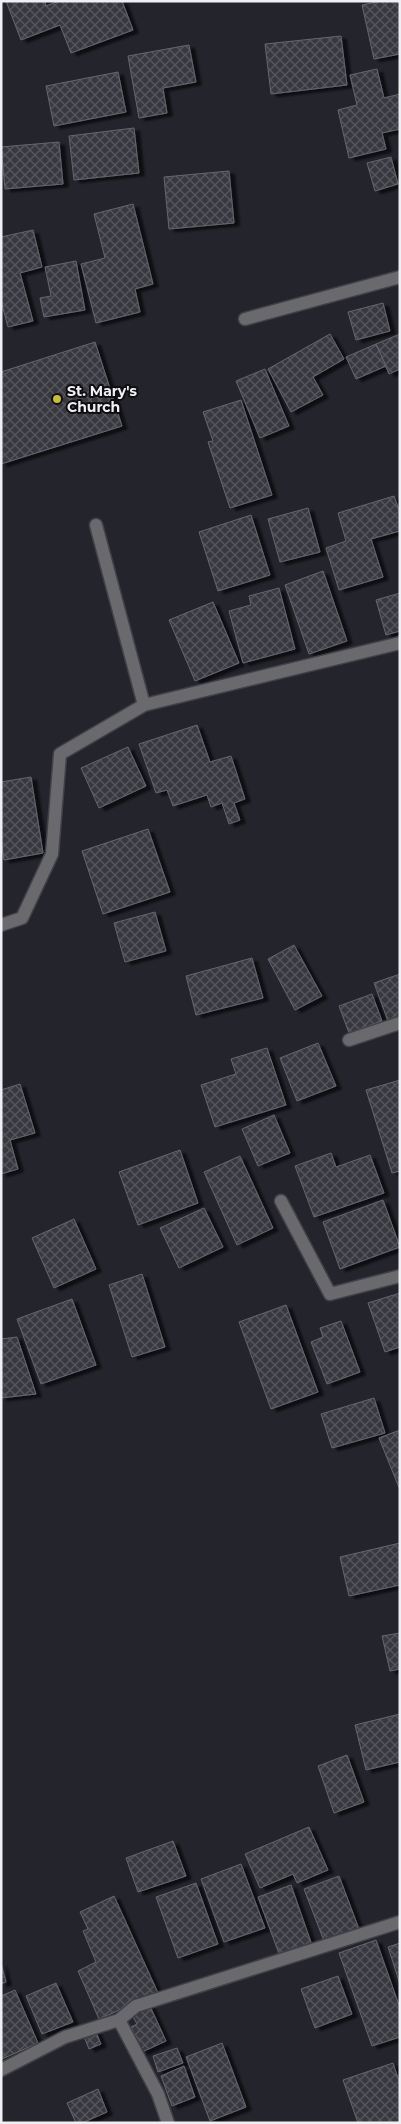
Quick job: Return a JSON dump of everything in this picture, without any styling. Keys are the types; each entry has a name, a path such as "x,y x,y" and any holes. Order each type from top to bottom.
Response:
{"street":[{"path":"246,319 400,277"},
{"path":"96,525 144,704"},
{"path":"1,925 22,918 52,854 60,754 144,704 400,643"},
{"path":"349,1040 400,1023"},
{"path":"281,1201 330,1294 400,1276"},
{"path":"1,2070 65,2037 119,2020 136,2006 400,1922"},
{"path":"119,2020 158,2094 168,2123"}],"building":[{"path":"6,1 45,1 46,6 59,1 122,1 133,30 71,53 60,25 21,40"},
{"path":"381,1 400,1 400,54 374,59 362,5"},
{"path":"341,36 347,85 271,94 265,44"},
{"path":"189,45 196,82 163,88 167,113 139,118 128,56"},
{"path":"377,69 384,98 400,94 400,129 382,133 386,149 349,158 338,110 357,105 350,75"},
{"path":"118,72 126,112 54,126 46,86"},
{"path":"134,128 139,173 74,180 69,136"},
{"path":"59,142 63,184 5,189 1,147"},
{"path":"391,157 398,184 375,191 367,163"},
{"path":"229,171 234,223 169,229 164,177"},
{"path":"133,204 153,284 135,289 140,312 96,323 81,264 105,258 94,214"},
{"path":"33,230 42,267 20,273 33,321 8,327 1,301 1,237"},
{"path":"76,261 85,310 44,317 40,298 51,296 45,267"},
{"path":"383,303 390,331 356,340 348,312"},
{"path":"330,334 344,359 313,377 323,395 291,412 268,369"},
{"path":"400,334 400,369 389,374 376,344"},
{"name":"St. Mary's Church","path":"95,342 122,426 1,464 1,372"},
{"path":"376,344 386,366 356,379 346,357"},
{"path":"265,369 289,426 260,438 236,381"},
{"path":"241,400 272,495 230,508 208,442 213,441 203,412"},
{"path":"394,496 400,513 400,531 371,539 383,577 339,590 326,548 346,541 338,513"},
{"path":"308,508 320,552 280,562 268,519"},
{"path":"251,515 270,575 218,591 199,532"},
{"path":"323,571 347,641 309,654 285,585"},
{"path":"279,588 295,649 243,663 229,611 251,605 249,596"},
{"path":"400,593 400,631 386,635 376,600"},
{"path":"213,602 239,663 195,681 169,620"},
{"path":"197,725 210,762 231,756 245,799 234,803 240,820 229,824 222,803 211,807 207,795 173,806 167,790 156,793 139,744"},
{"path":"128,747 146,786 99,808 81,768"},
{"path":"31,777 43,853 4,860 1,841 1,782"},
{"path":"148,829 170,892 103,914 82,851"},
{"path":"155,912 166,951 125,962 114,923"},
{"path":"294,945 322,996 295,1010 268,959"},
{"path":"252,958 263,998 196,1015 186,976"},
{"path":"400,974 400,1017 388,1021 374,983"},
{"path":"372,994 382,1021 349,1033 339,1006"},
{"path":"318,1043 336,1086 297,1101 280,1058"},
{"path":"267,1048 286,1105 215,1127 201,1085 236,1074 231,1059"},
{"path":"400,1080 400,1171 392,1173 366,1090"},
{"path":"20,1084 35,1133 10,1140 18,1169 1,1174 1,1090"},
{"path":"274,1115 290,1153 258,1166 242,1129"},
{"path":"180,1150 198,1203 138,1225 119,1172"},
{"path":"331,1153 336,1167 370,1155 384,1193 314,1217 295,1166"},
{"path":"240,1156 273,1228 237,1245 204,1172"},
{"path":"383,1200 400,1247 340,1269 323,1222"},
{"path":"204,1208 223,1247 179,1268 160,1228"},
{"path":"74,1219 96,1269 54,1288 32,1238"},
{"path":"142,1274 165,1347 132,1357 109,1285"},
{"path":"400,1293 400,1347 385,1352 368,1303"},
{"path":"72,1299 96,1365 41,1384 17,1319"},
{"path":"286,1305 318,1392 271,1409 239,1322"},
{"path":"341,1321 360,1372 327,1384 311,1342 323,1337 320,1328"},
{"path":"17,1337 36,1394 1,1398 1,1339"},
{"path":"374,1398 385,1433 332,1448 321,1414"},
{"path":"400,1430 400,1490 379,1438"},
{"path":"400,1543 400,1585 349,1596 340,1557"},
{"path":"400,1633 400,1669 390,1671 382,1636"},
{"path":"400,1714 400,1762 366,1770 355,1725"},
{"path":"347,1755 364,1802 334,1813 318,1766"},
{"path":"309,1827 328,1870 297,1883 293,1874 260,1888 245,1854"},
{"path":"173,1841 186,1876 138,1892 126,1858"},
{"path":"241,1864 265,1928 224,1942 201,1879"},
{"path":"339,1876 359,1929 324,1941 304,1889"},
{"path":"196,1883 218,1944 178,1958 156,1897"},
{"path":"291,1885 313,1948 281,1959 258,1897"},
{"path":"114,1896 158,1993 99,2019 78,1971 96,1962 83,1931 88,1929 80,1912"},
{"path":"376,1940 400,2008 400,2037 372,2046 339,1953"},
{"path":"400,1943 400,1984 388,1947"},
{"path":"1,1963 6,1982 1,1984"},
{"path":"338,1976 352,2014 315,2028 301,1989"},
{"path":"56,1983 73,2022 42,2034 26,1996"},
{"path":"15,1990 38,2043 2,2059 1,1996"},
{"path":"149,2004 166,2041 142,2052 131,2027 137,2024 131,2013"},
{"path":"95,2030 101,2044 89,2049 83,2034"},
{"path":"222,2043 246,2107 210,2121 186,2057"},
{"path":"177,2048 183,2063 158,2072 153,2056"},
{"path":"393,2063 400,2084 400,2122 358,2123 343,2080"},
{"path":"184,2066 195,2097 172,2106 161,2076"},
{"path":"98,2089 107,2112 82,2123 76,2123 67,2103"}],"place":[{"name":"St. Mary's Church","path":"57,399"}]}
